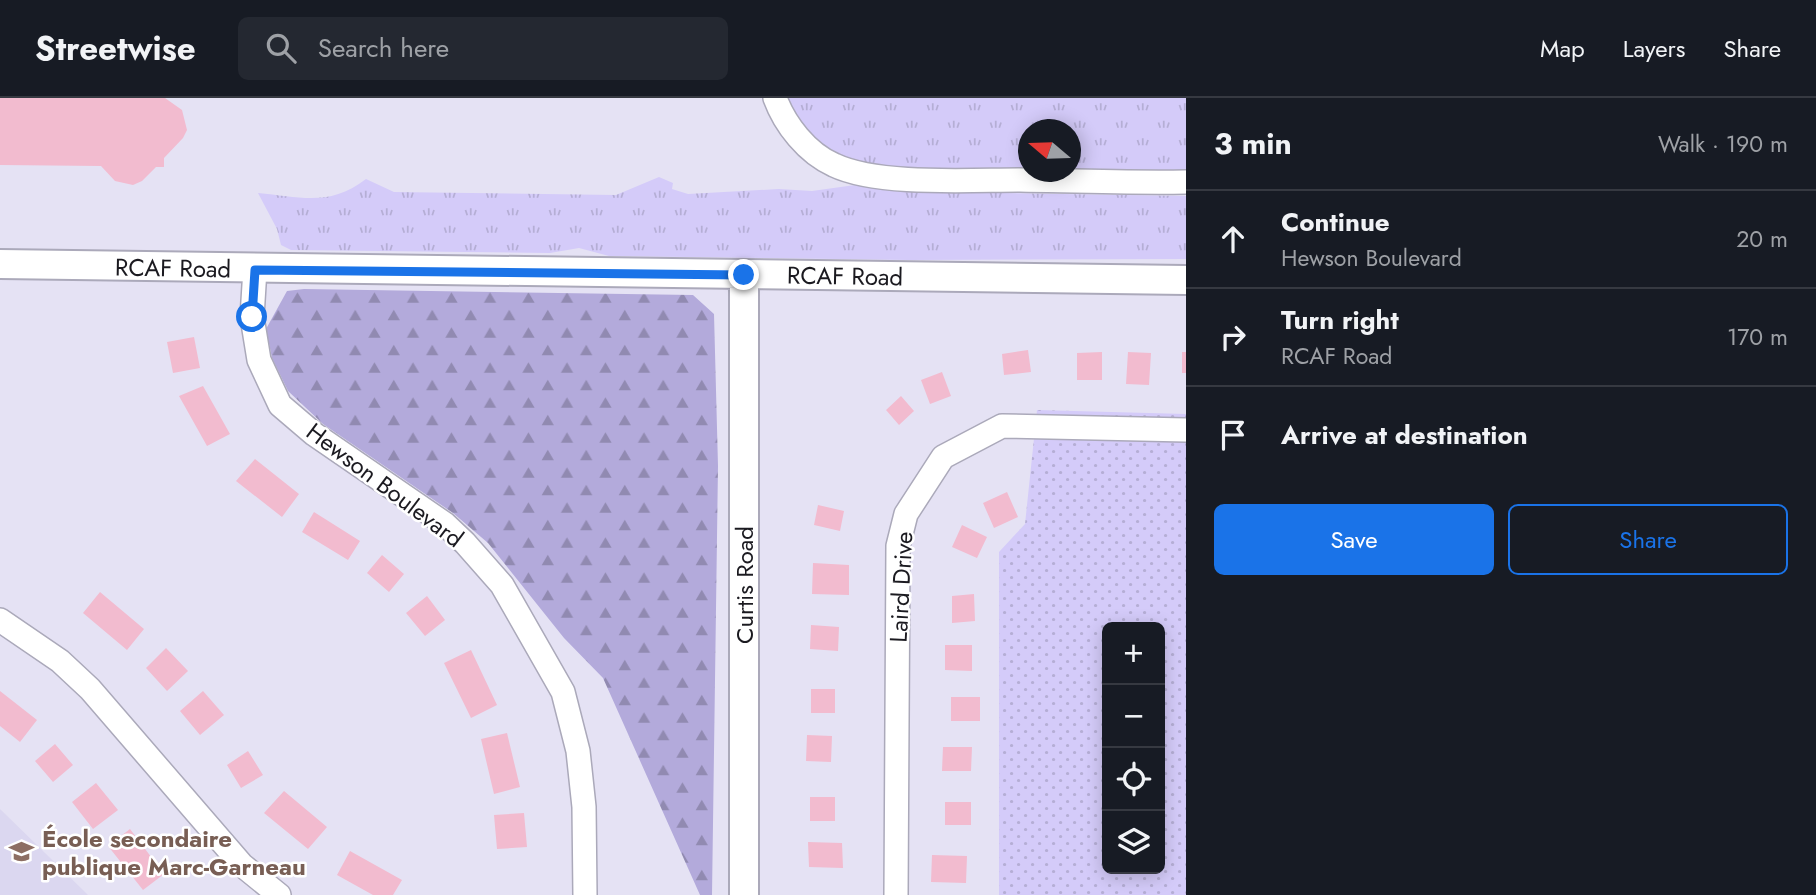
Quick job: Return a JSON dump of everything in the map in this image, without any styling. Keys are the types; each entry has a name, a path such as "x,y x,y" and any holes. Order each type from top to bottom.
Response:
{"main road":[{"name":"RCAF Road","path":"0,264 255,270 1186,280"},
{"name":"Curtis Road","path":"744,275 744,895"}],"street":[{"path":"775,98 787,124 813,150 833,165 857,172 964,180 1186,182"},
{"name":"Hewson Boulevard","path":"255,270 252,317 259,360 280,405 314,434 444,524 465,543 502,585 563,692 579,762 584,807 585,895"},
{"name":"Laird Drive","path":"896,895 898,546 906,514 943,457 1002,426 1186,430"},
{"path":"0,620 60,661 90,689 242,865 279,895"}],"shaded area":[{"name":"École secondaire publique Marc-Garneau","path":"0,809 88,895 0,895"}],"green space":[{"path":"785,98 1186,98 1186,171 1081,171 1081,119 1018,119 1018,171 900,170 840,159 803,130"},
{"path":"659,177 673,183 672,189 688,194 779,189 812,191 855,185 938,192 1186,196 1186,259 909,260 609,256 579,248 550,253 291,250 281,245 277,229 258,193 302,198 327,197 353,188 366,179 394,192 616,195"},
{"path":"304,289 693,295 714,314 718,466 712,895 700,895 603,678 564,638 488,543 453,513 323,424 288,391 272,358 266,329 287,291"},
{"path":"1037,410 1186,414 1186,895 999,895 999,552 1025,524"}],"building":[{"path":"0,98 165,98 182,110 187,130 164,158 164,167 156,167 142,181 133,185 115,181 101,166 0,165"},
{"path":"194,337 200,368 173,373 167,342"},
{"path":"1028,350 1031,372 1004,375 1002,354"},
{"path":"1102,352 1102,380 1077,380 1077,353"},
{"path":"1128,352 1151,353 1149,385 1126,384"},
{"path":"1182,352 1186,352 1186,373 1182,373"},
{"path":"942,372 951,396 930,404 921,380"},
{"path":"203,386 230,434 207,446 179,396"},
{"path":"901,396 914,411 899,425 886,410"},
{"path":"255,459 299,494 282,517 236,481"},
{"path":"1007,492 1018,517 994,528 983,503"},
{"path":"818,505 844,511 840,531 814,525"},
{"path":"314,512 360,541 348,560 302,532"},
{"path":"962,525 987,537 977,558 952,547"},
{"path":"382,555 404,574 389,592 367,573"},
{"path":"813,563 849,565 849,595 812,594"},
{"path":"100,592 144,629 127,650 83,613"},
{"path":"974,594 975,621 952,623 952,596"},
{"path":"427,596 445,620 425,636 406,613"},
{"path":"811,625 839,627 838,651 810,649"},
{"path":"945,645 972,645 972,671 945,670"},
{"path":"166,648 188,671 167,691 146,668"},
{"path":"471,650 497,705 471,718 444,663"},
{"path":"811,689 835,689 835,713 811,713"},
{"path":"0,691 37,720 20,742 0,726"},
{"path":"203,691 224,715 200,735 180,711"},
{"path":"951,697 980,697 980,721 951,721"},
{"path":"507,733 520,787 494,794 481,739"},
{"path":"807,735 832,736 831,762 806,761"},
{"path":"55,744 73,765 53,782 35,761"},
{"path":"943,747 972,747 971,771 942,771"},
{"path":"248,751 263,775 241,788 227,765"},
{"path":"96,783 118,810 93,829 72,802"},
{"path":"284,791 327,827 308,849 264,813"},
{"path":"810,797 835,797 835,821 810,821"},
{"path":"945,802 971,802 971,825 945,825"},
{"path":"524,813 527,847 497,849 494,815"},
{"path":"130,829 164,874 143,890 108,846"},
{"path":"808,842 842,843 843,868 809,867"},
{"path":"350,851 402,880 393,895 373,895 337,875"},
{"path":"932,855 967,856 966,883 931,882"}],"place":[{"name":"École secondaire publique Marc-Garneau","path":"22,852"}],"route":[{"path":"252,317 255,270 744,275"}]}
